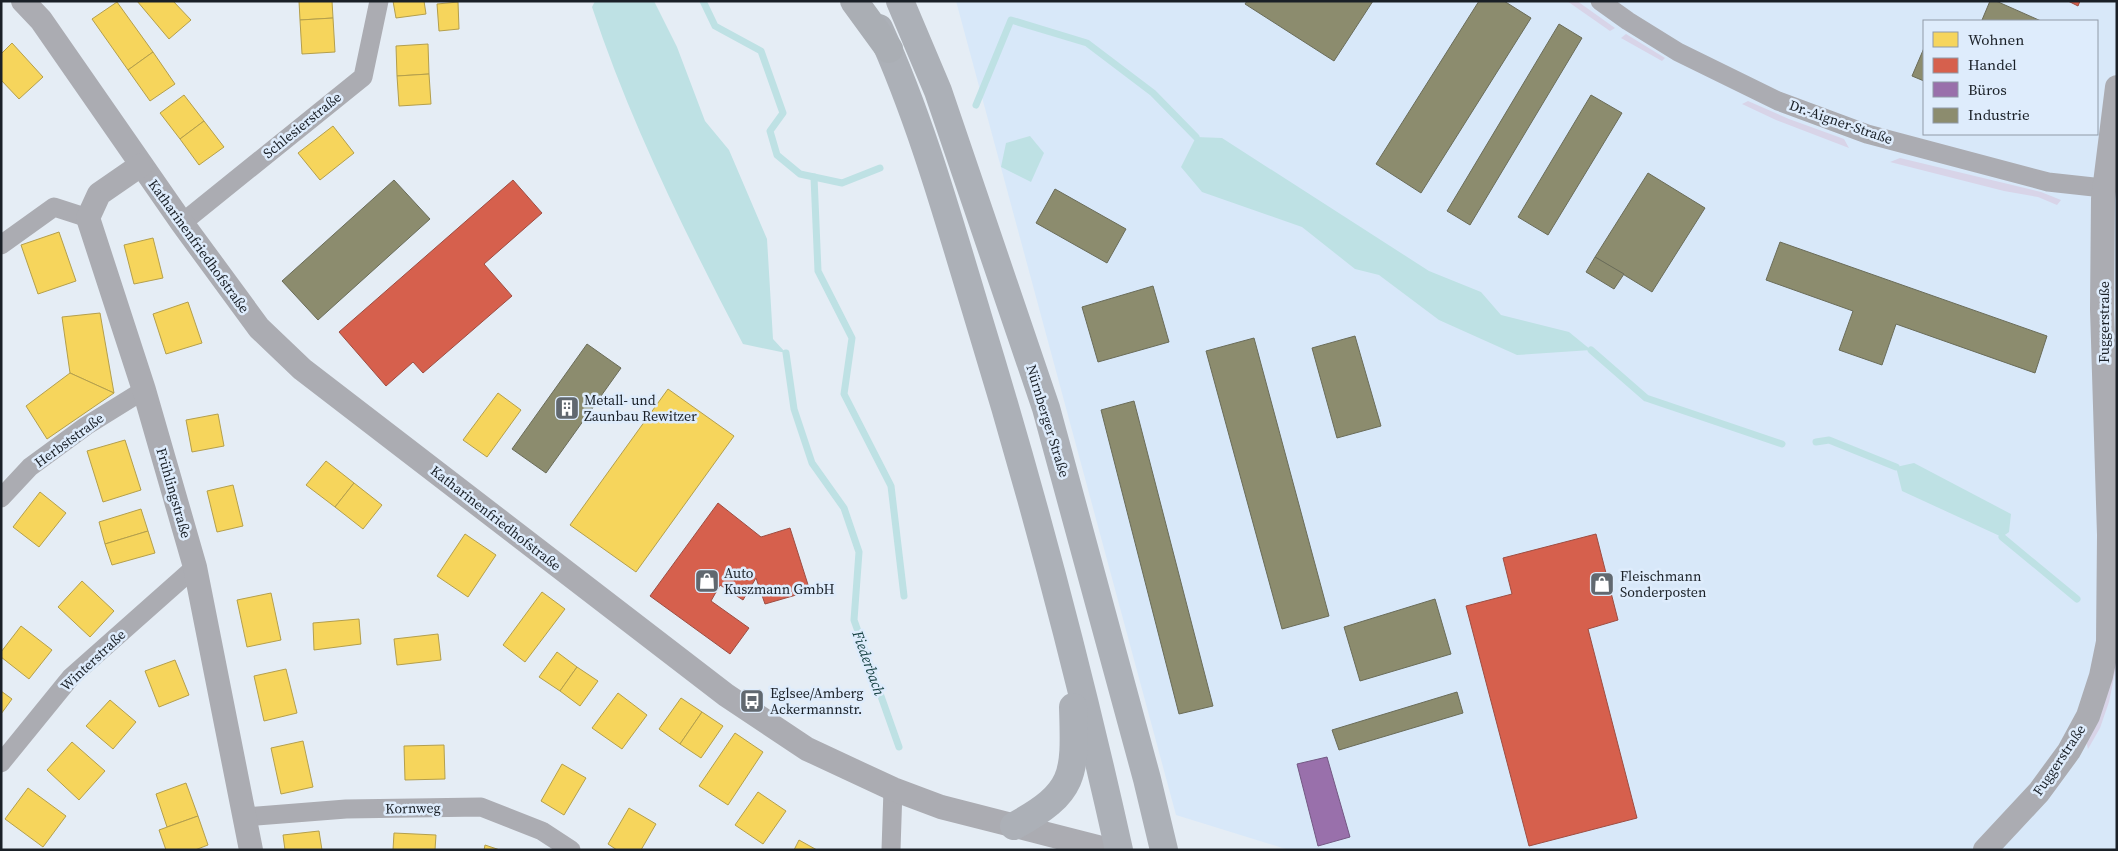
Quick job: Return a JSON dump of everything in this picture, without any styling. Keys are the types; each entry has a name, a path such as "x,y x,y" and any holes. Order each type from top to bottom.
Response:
{"highway":[{"path":"854,1 889,49"}],"main road":[{"path":"868,1 889,49 913,113 975,306 1040,527 1119,850"},
{"name":"Nürnberger Straße","path":"900,1 938,91 1046,408 1145,770 1164,850"},
{"path":"1014,826 1046,806 1063,790 1071,775 1075,756 1073,696 1068,638"}],"street":[{"name":"Katharinenfriedhofstraße","path":"22,1 41,20 141,165 258,328 302,369 726,695 807,749 893,789 941,807 1109,850"},
{"name":"Schlesierstraße","path":"182,223 363,76 379,1"},
{"name":"Dr.-Aigner-Straße","path":"1600,1 1628,22 1678,52 1778,100 1867,134 2048,182 2103,188"},
{"name":"Fuggerstraße","path":"1985,850 2039,792 2069,751 2088,716 2101,676 2108,642 2109,535 2102,308 2103,188 2117,87"},
{"path":"1,244 54,207 88,218 99,194 141,165"},
{"name":"Frühlingstraße","path":"88,218 144,390 195,567 251,850"},
{"name":"Herbststraße","path":"1,498 30,468 86,426 144,390"},
{"name":"Winterstraße","path":"1,763 71,677 195,567"},
{"path":"892,850 893,789"},
{"name":"Kornweg","path":"245,817 346,809 481,806 542,830 571,850"}],"shaded area":[{"path":"595,1 654,1 677,47 705,121 729,150 767,239 773,339 786,353 743,344 681,221 642,136 607,50 592,7"},
{"path":"956,1 2117,1 2117,850 1289,850 1176,815"},
{"path":"1567,1 1577,1 1615,28 1610,31"},
{"path":"1626,34 1665,58 1662,61 1621,38"},
{"path":"1748,101 1789,119 1844,139 1849,148 1776,120 1742,104"},
{"path":"1030,136 1044,153 1031,182 1001,167 1006,143"},
{"path":"1196,137 1222,138 1429,271 1481,292 1501,315 1569,332 1591,350 1517,355 1439,320 1379,275 1355,269 1302,227 1202,192 1181,167"},
{"path":"1900,158 2041,192 2061,200 2057,205 2038,197 2004,191 1890,162"},
{"path":"1914,463 2011,514 2009,532 2002,537 1902,491 1896,467"},
{"path":"2117,550 2117,663 2109,702 2100,728 2088,749 2086,741"}],"building: Wohnen":[{"path":"137,1 173,1 191,20 169,39"},
{"path":"299,1 332,1 333,18 300,20"},
{"path":"393,1 424,1 426,14 396,18"},
{"path":"117,2 153,52 128,70 92,19"},
{"path":"458,2 459,29 439,31 437,4"},
{"path":"333,18 335,52 302,54 300,20"},
{"path":"12,43 43,77 19,99 1,80 1,54"},
{"path":"428,44 429,74 397,76 396,46"},
{"path":"153,52 175,84 150,101 128,70"},
{"path":"429,74 431,104 399,106 397,76"},
{"path":"184,95 204,121 180,139 160,113"},
{"path":"204,121 224,147 199,165 180,139"},
{"path":"333,126 354,153 320,180 298,153"},
{"path":"59,232 76,281 38,294 21,245"},
{"path":"153,238 163,278 134,284 124,245"},
{"path":"188,302 202,343 166,354 153,314"},
{"path":"100,313 114,393 70,373 62,317"},
{"path":"70,373 114,393 47,439 26,406"},
{"path":"668,389 734,436 636,572 570,525"},
{"path":"498,393 521,410 487,457 463,440"},
{"path":"218,414 224,446 192,452 186,420"},
{"path":"125,440 141,490 103,502 87,451"},
{"path":"326,461 354,483 335,507 306,485"},
{"path":"354,483 382,505 363,529 335,507"},
{"path":"233,485 243,526 217,532 207,491"},
{"path":"40,492 66,513 39,547 13,527"},
{"path":"141,509 148,531 105,544 99,522"},
{"path":"148,531 155,553 112,565 105,544"},
{"path":"465,534 496,555 468,597 437,576"},
{"path":"82,581 114,611 90,637 58,607"},
{"path":"542,592 565,609 525,662 503,645"},
{"path":"271,593 281,640 247,647 237,600"},
{"path":"359,619 361,644 314,650 313,623"},
{"path":"21,626 52,650 29,679 1,657 1,652"},
{"path":"438,634 441,660 397,665 394,639"},
{"path":"557,652 577,667 560,691 539,677"},
{"path":"175,660 189,695 159,707 145,671"},
{"path":"577,667 598,681 580,706 560,691"},
{"path":"286,669 297,713 264,721 254,676"},
{"path":"1,691 12,699 1,714"},
{"path":"618,693 647,715 622,749 592,728"},
{"path":"681,698 702,712 680,744 659,729"},
{"path":"110,700 136,722 113,749 86,726"},
{"path":"702,712 723,726 701,758 680,744"},
{"path":"735,733 763,752 728,805 699,786"},
{"path":"303,741 313,787 281,794 271,748"},
{"path":"72,742 105,771 79,800 47,770"},
{"path":"444,745 445,779 405,780 404,746"},
{"path":"562,764 586,778 564,815 541,801"},
{"path":"186,783 198,816 167,827 156,794"},
{"path":"28,788 66,816 43,847 5,819"},
{"path":"758,792 786,811 763,844 735,825"},
{"path":"629,808 656,824 641,850 617,850 608,844"},
{"path":"198,816 208,845 195,850 166,850 159,830"},
{"path":"319,831 322,850 285,850 283,835"},
{"path":"394,833 436,835 435,850 393,850"},
{"path":"799,840 817,850 794,850"},
{"path":"485,845 500,850 484,850"}],"building: Handel":[{"path":"2068,1 2080,1 2078,6"},
{"path":"513,180 542,213 484,264 512,296 423,373 413,362 386,386 339,332"},
{"name":"Auto Kuszmann GmbH","path":"718,503 761,537 790,528 810,591 765,604 756,578 743,600 720,585 711,601 749,628 730,654 650,596"},
{"path":"1596,534 1618,620 1588,629 1637,818 1529,846 1466,606 1512,594 1503,558"}],"building: Büros":[{"path":"1327,757 1350,837 1318,846 1297,764"}],"building: Industrie":[{"path":"1247,1 1373,1 1334,61 1245,4"},
{"path":"1479,1 1504,1 1531,18 1421,193 1376,164"},
{"path":"1990,1 1996,1 2039,20 1982,20"},
{"path":"1559,24 1582,38 1470,225 1447,211"},
{"path":"1923,50 1923,81 1912,76"},
{"path":"1591,95 1622,113 1548,235 1518,217"},
{"path":"1648,173 1705,208 1652,292 1595,257"},
{"path":"394,180 430,219 318,320 282,281"},
{"path":"1055,189 1126,229 1107,263 1036,223"},
{"path":"1780,242 2047,336 2035,373 1896,324 1882,365 1839,350 1853,311 1766,280"},
{"path":"1595,257 1624,274 1614,289 1586,272"},
{"path":"1153,286 1169,342 1098,362 1082,307"},
{"path":"1355,336 1381,426 1337,438 1312,348"},
{"path":"1254,338 1329,616 1282,629 1206,351"},
{"name":"Metall- und Zaunbau Rewitzer","path":"587,344 621,368 546,473 512,449"},
{"path":"1134,401 1213,706 1179,714 1101,410"},
{"path":"1435,599 1451,654 1360,681 1344,627"},
{"path":"1457,692 1463,713 1339,750 1332,730"}],"waterway":[{"path":"703,1 715,26 761,51 783,113 770,131 777,155 800,174 842,183 880,168"},
{"path":"976,105 1011,20 1087,43 1153,93 1196,137"},
{"path":"814,177 818,271 852,338 844,394 891,486 904,596"},
{"path":"1591,350 1646,398 1782,444"},
{"name":"Fiederbach","path":"786,353 794,409 812,463 844,508 859,552 854,620 899,747"},
{"path":"1816,442 1829,440 1896,467"},
{"path":"2002,537 2077,599"}],"place":[{"name":"Metall- und Zaunbau Rewitzer","path":"567,408"},
{"name":"Auto Kuszmann GmbH","path":"707,581"},
{"name":"Fleischmann Sonderposten","path":"1602,584"},
{"name":"Eglsee/Amberg Ackermannstr.","path":"752,701"}]}
